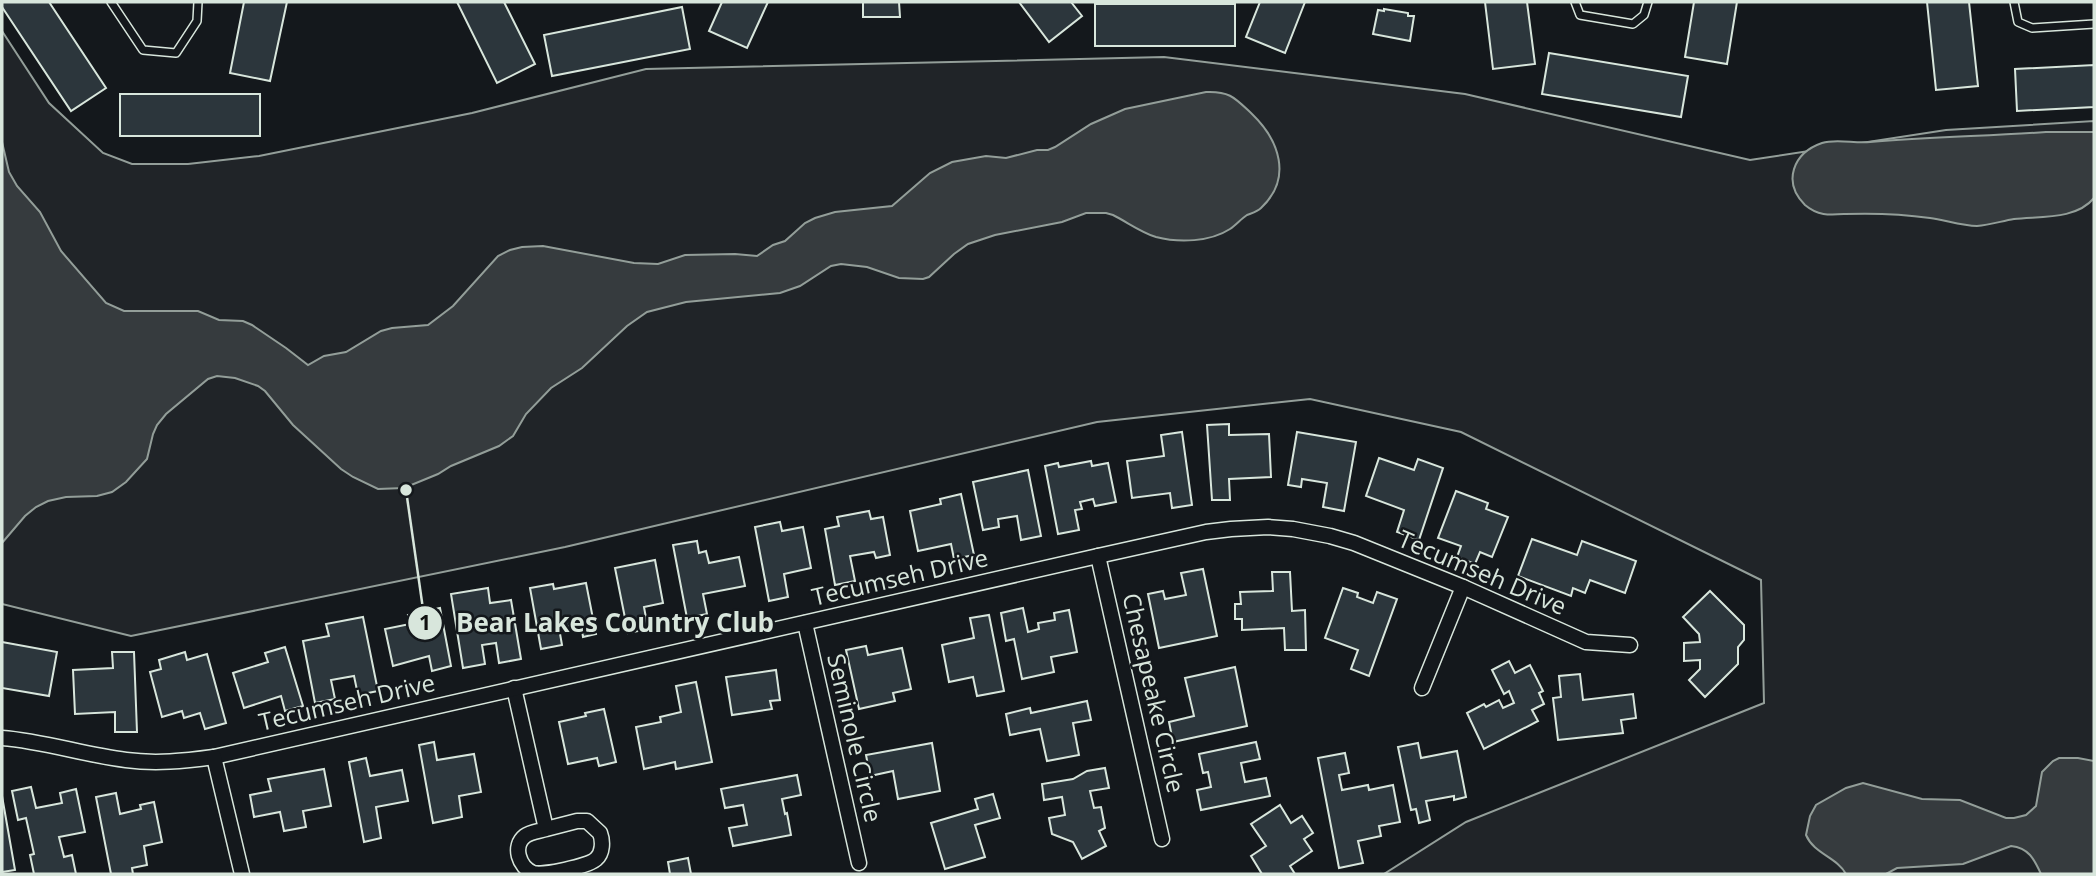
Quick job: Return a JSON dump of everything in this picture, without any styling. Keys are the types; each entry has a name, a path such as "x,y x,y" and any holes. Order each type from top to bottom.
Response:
{"street":[{"name":"Tecumseh Drive","path":"2,738 125,760 182,761 214,757 1098,556 1219,530 1268,527 1293,529 1354,542 1586,642 1630,645"},
{"name":"Chesapeake Circle","path":"1098,556 1163,839"},
{"path":"1422,688 1463,587"},
{"name":"Seminole Circle","path":"805,623 859,863"},
{"path":"514,688 546,829"},
{"path":"214,757 242,874"},
{"path":"587,821 600,833 601,852 587,864 543,874 531,872 521,863 521,842 526,835 546,829 587,821"}],"lane":[{"path":"111,2 143,50 176,53 197,21 198,2"},
{"path":"1575,2 1580,15 1633,24 1644,15 1648,2"},
{"path":"2014,2 2018,22 2032,28 2094,24"}],"shaded area":[{"path":"2,31 49,103 103,153 132,164 188,164 259,156 472,113 646,69 1164,57 1465,94 1750,160 1946,130 2094,121 2094,874 1384,874 1466,822 1764,703 1761,580 1461,432 1310,399 1097,422 565,547 131,636 2,604"},
{"path":"1206,92 1227,94 1246,108 1269,135 1279,160 1277,184 1271,196 1259,209 1213,237 1184,241 1165,239 1145,233 1113,215 1086,213 1062,222 995,235 968,244 929,277 923,279 899,278 867,267 841,264 831,266 800,286 780,293 686,302 647,312 627,326 582,368 551,388 526,414 513,436 499,446 404,488 378,489 353,477 293,425 265,391 235,378 217,376 208,379 166,414 153,434 147,459 126,482 112,492 97,496 66,497 48,501 25,516 2,543 2,142 9,172 17,186 40,212 61,251 106,303 124,311 198,311 219,320 243,321 308,365 324,356 346,352 381,331 428,325 453,306 498,256 510,250 543,246 634,263 658,264 685,255 757,256 773,245 785,241 805,223 815,218 835,212 892,206 930,173 952,162 986,156 1006,158 1048,150 1091,124 1125,109"},
{"path":"2094,132 2094,198 2068,214 2014,219 1977,226 1898,215 1829,214 1819,213 1805,205 1794,187 1794,169 1798,161 1822,143"},
{"path":"2059,758 2094,761 2094,874 2041,874 2027,852 2011,846 1963,864 1897,868 1886,874 1846,874 1837,863 1814,847 1806,835 1810,816 1816,805 1846,788 1863,783 1922,799 1960,800 2006,818 2026,815 2036,806 2042,772"}],"building":[{"path":"2,2 49,2 106,88 71,111 2,7"},
{"path":"244,2 287,2 270,81 230,73"},
{"path":"457,2 504,2 535,64 497,83"},
{"path":"722,2 768,2 747,48 709,31"},
{"path":"863,2 899,2 900,17 863,17"},
{"path":"1019,2 1071,2 1082,16 1049,42"},
{"path":"1260,2 1305,2 1285,53 1246,37"},
{"path":"1485,2 1527,2 1535,64 1493,69"},
{"path":"1694,2 1737,2 1727,64 1685,57"},
{"path":"1927,2 1969,2 1978,86 1936,90"},
{"path":"1095,4 1235,4 1235,46 1095,46"},
{"path":"682,7 690,49 552,76 544,35"},
{"path":"1378,10 1414,16 1410,41 1373,34"},
{"path":"1549,53 1688,76 1681,117 1542,94"},
{"path":"2094,65 2094,107 2017,111 2015,69"},
{"path":"120,94 260,94 260,136 120,136"},
{"path":"1229,424 1229,435 1269,434 1271,477 1229,479 1230,500 1212,500 1207,425"},
{"path":"1182,432 1192,505 1172,508 1170,493 1132,498 1127,461 1164,456 1161,435"},
{"path":"1297,432 1356,442 1344,511 1323,507 1327,483 1302,479 1301,487 1288,485"},
{"path":"1379,458 1414,470 1418,459 1443,468 1419,540 1397,532 1404,510 1366,496"},
{"path":"1091,461 1092,466 1108,463 1116,502 1095,506 1093,499 1080,502 1082,509 1075,510 1079,530 1058,534 1045,466 1058,463 1059,467"},
{"path":"1028,470 1041,536 1021,540 1017,516 998,519 999,527 983,530 973,482"},
{"path":"1456,491 1488,503 1486,509 1508,517 1492,557 1480,552 1475,564 1457,557 1461,546 1438,538"},
{"path":"961,494 974,555 954,559 951,544 918,551 910,511 941,504 940,499"},
{"path":"869,511 871,519 883,517 890,555 876,558 874,552 850,556 855,581 835,585 825,529 839,526 837,517"},
{"path":"780,522 782,531 803,527 811,568 784,574 788,597 769,601 755,527"},
{"path":"1532,539 1577,555 1582,541 1636,561 1625,593 1590,580 1585,593 1573,588 1571,596 1518,576"},
{"path":"697,541 699,553 706,551 709,563 739,557 745,586 703,594 707,614 687,618 673,545"},
{"path":"655,560 663,603 644,607 648,629 628,633 615,568"},
{"path":"1203,569 1217,636 1159,648 1148,594 1163,591 1165,599 1186,595 1181,573"},
{"path":"1272,572 1290,572 1292,611 1305,610 1306,650 1285,650 1284,628 1242,630 1242,619 1235,619 1235,604 1241,604 1240,592 1273,591"},
{"path":"586,583 596,634 583,637 581,624 559,628 562,645 541,649 530,588 553,584 554,589"},
{"path":"488,588 490,603 511,600 521,659 499,663 496,643 482,645 485,664 463,668 451,594"},
{"path":"1343,588 1358,593 1357,597 1373,603 1377,592 1397,599 1369,676 1351,669 1358,650 1325,638"},
{"path":"1710,591 1744,625 1744,640 1738,647 1738,664 1705,697 1689,680 1700,669 1700,660 1684,661 1684,643 1700,642 1699,634 1683,617"},
{"path":"440,608 451,666 432,671 429,656 393,666 385,629 410,624 408,615"},
{"path":"1023,608 1028,632 1039,629 1038,623 1055,620 1054,613 1069,610 1077,652 1051,657 1054,672 1022,679 1014,639 1006,641 1001,613"},
{"path":"989,615 1004,691 977,696 973,677 949,682 942,645 974,638 970,618"},
{"path":"363,617 378,691 358,695 354,676 331,680 335,699 315,703 303,641 329,636 326,624"},
{"path":"2,642 57,652 49,696 2,688"},
{"path":"866,646 868,655 902,648 911,689 893,693 895,701 859,709 846,650"},
{"path":"285,647 303,706 285,711 281,696 244,708 233,673 268,662 265,653"},
{"path":"112,652 134,652 137,732 115,732 115,712 75,714 73,670 113,668"},
{"path":"185,652 187,660 207,654 226,723 205,729 200,713 184,718 182,711 162,717 150,672 161,669 159,660"},
{"path":"1509,661 1515,673 1530,665 1543,691 1539,693 1544,704 1532,710 1538,721 1484,749 1467,713 1499,700 1503,708 1514,703 1509,691 1504,694 1492,670"},
{"path":"1235,667 1247,726 1173,742 1169,722 1194,716 1185,678"},
{"path":"776,670 780,700 770,701 772,709 732,715 726,677"},
{"path":"1580,674 1583,700 1633,694 1636,718 1621,720 1623,733 1558,740 1553,698 1561,697 1559,676"},
{"path":"696,682 712,762 676,769 675,762 644,769 636,727 661,722 660,717 681,712 676,686"},
{"path":"1087,701 1091,720 1073,723 1079,755 1047,761 1040,729 1010,735 1006,714 1030,708 1031,713"},
{"path":"604,709 616,762 599,766 597,758 568,764 559,722"},
{"path":"434,742 437,760 474,754 481,792 459,796 462,817 433,823 419,745"},
{"path":"1256,742 1260,759 1241,763 1245,782 1266,778 1270,796 1201,810 1197,790 1211,787 1208,772 1203,773 1199,754"},
{"path":"932,743 940,791 898,799 893,771 870,776 866,755"},
{"path":"1418,743 1421,758 1457,751 1466,797 1454,800 1454,796 1426,801 1430,820 1419,823 1416,809 1411,810 1398,747"},
{"path":"1345,753 1349,773 1339,775 1342,790 1368,785 1369,790 1393,785 1400,822 1379,826 1381,836 1358,841 1363,863 1339,868 1318,758"},
{"path":"366,758 370,776 402,770 408,801 376,807 381,838 364,842 349,762"},
{"path":"1105,768 1109,788 1090,791 1094,808 1101,807 1105,828 1099,831 1106,846 1082,859 1073,842 1052,834 1049,818 1065,815 1062,797 1044,800 1042,784 1073,779 1087,771"},
{"path":"324,769 331,806 303,811 306,827 284,831 280,812 254,817 250,795 271,791 268,779"},
{"path":"797,775 801,795 782,799 791,835 733,846 729,828 747,825 743,805 725,808 721,789"},
{"path":"31,787 36,808 62,803 60,793 76,789 85,832 59,837 64,857 72,855 76,874 34,874 30,855 34,854 26,818 18,820 12,791"},
{"path":"116,793 120,814 141,809 140,805 154,802 162,842 144,846 147,865 132,868 133,874 111,874 96,797"},
{"path":"993,794 1000,818 975,825 985,857 945,869 931,823 978,809 975,799"},
{"path":"2,796 15,870 2,872"},
{"path":"1280,805 1291,823 1302,816 1313,833 1304,839 1312,851 1290,866 1295,874 1262,874 1251,856 1266,846 1251,824"},
{"path":"688,858 691,874 670,874 668,862"}],"place":[{"name":"Bear Lakes Country Club","path":"406,490"}]}
